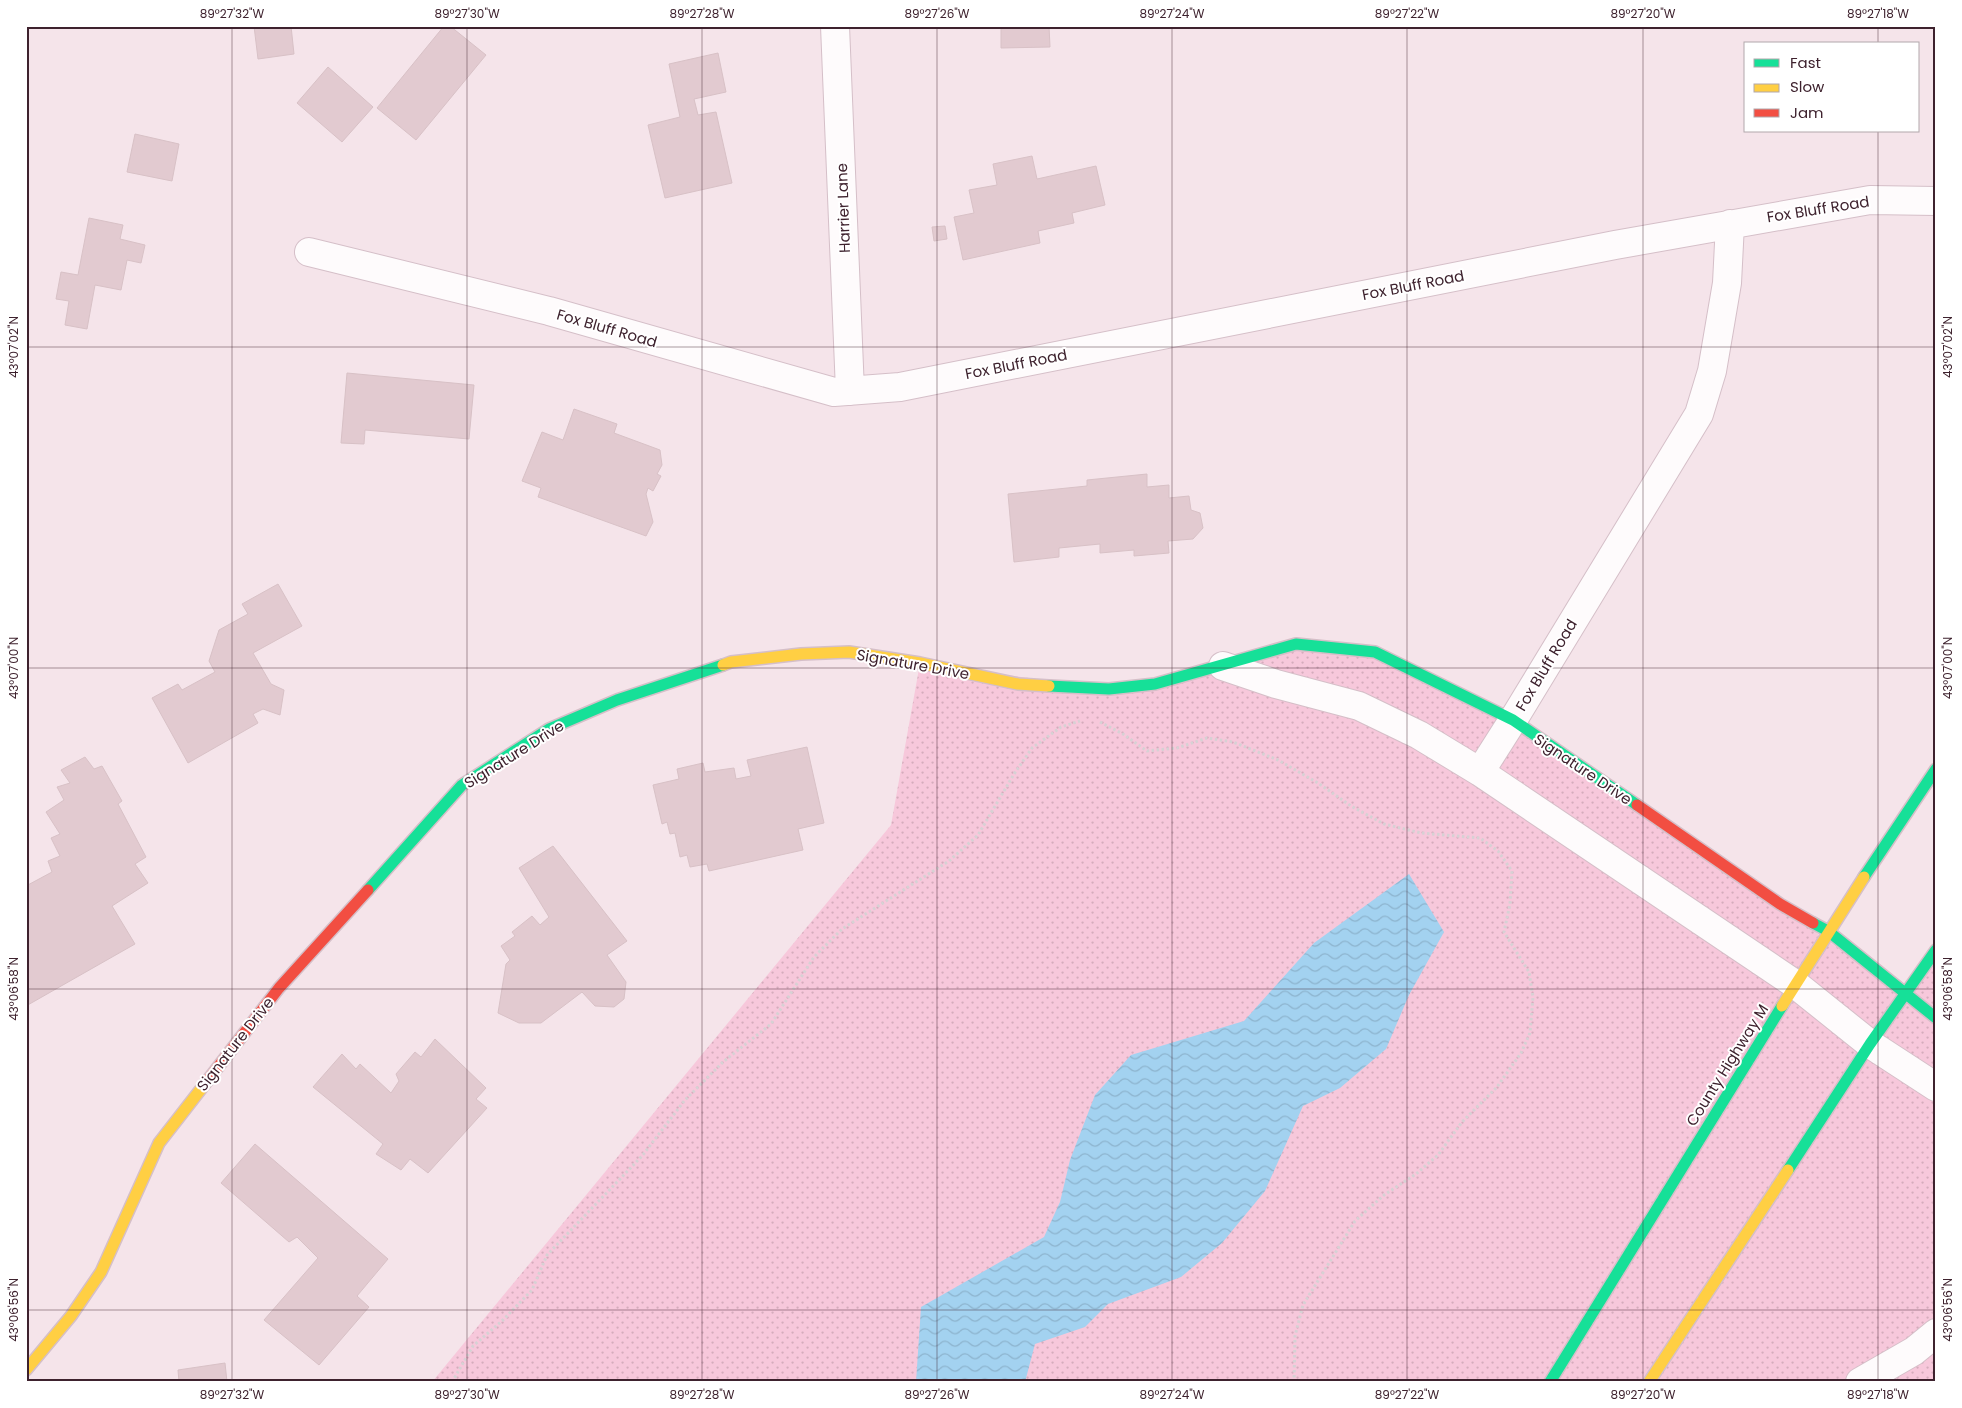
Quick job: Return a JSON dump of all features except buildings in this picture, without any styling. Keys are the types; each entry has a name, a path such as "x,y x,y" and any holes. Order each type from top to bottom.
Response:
{"street":[{"name":"Harrier Lane","path":"835,26 850,391"},
{"name":"Fox Bluff Road","path":"309,252 549,311 834,392 900,387 1615,245 1730,224 1870,200 1936,201"},
{"name":"Fox Bluff Road","path":"1480,772 1699,414 1712,370 1726,283 1730,224"},
{"name":"Signature Drive","path":"26,1370 72,1316 101,1272 159,1143 279,988 462,785 549,728 617,700 731,662 801,654 849,652 920,663 1018,684 1109,689 1154,684 1224,666 1296,644 1375,652 1513,720 1780,904 1828,931 1936,1018"},
{"path":"1224,666 1276,684 1359,706 1418,736 1480,772 1795,984 1870,1044 1936,1087"},
{"name":"County Highway M","path":"1550,1382 1828,931 1936,769"},
{"path":"1649,1382 1870,1044 1936,950"},
{"path":"1860,1382 1914,1351 1936,1333"}],"path":[{"path":"452,1382 473,1346 504,1320 532,1290 547,1255 642,1156 685,1100 723,1062 771,1024 814,957 842,929 949,861 978,835 1014,774 1032,748 1061,727 1088,718"},
{"path":"1094,720 1123,734 1147,751 1177,748 1207,738 1233,742 1278,760 1318,783 1351,806 1384,824 1421,832 1480,838 1498,851 1512,871 1510,904 1504,932 1528,972 1533,996 1530,1033 1521,1053 1497,1087 1462,1122 1438,1155 1416,1174 1384,1195 1355,1221 1304,1305 1295,1336 1294,1382"}],"shaded area":[{"path":"1296,644 1375,652 1513,720 1905,995 1936,950 1936,1382 432,1382 891,825 920,663 1109,689"}],"water":[{"path":"1409,874 1444,932 1409,995 1386,1049 1340,1088 1303,1106 1265,1191 1222,1243 1181,1277 1108,1304 1085,1327 1035,1344 1025,1382 916,1382 921,1307 1044,1237 1060,1202 1070,1160 1095,1095 1131,1055 1244,1021 1314,943"}],"traffic: fast":[{"path":"1049,686 1109,689 1155,684 1296,644 1375,652 1513,720 1637,805"},
{"path":"368,890 462,785 549,729 617,700 723,665"},
{"path":"1864,877 1936,769"},
{"path":"1813,923 1828,931 1936,1018"},
{"path":"1788,1170 1870,1044 1936,950"},
{"path":"1550,1382 1782,1006"}],"traffic: slow":[{"path":"723,665 731,662 801,654 849,652 920,663 1018,684 1049,686"},
{"path":"1782,1006 1864,877"},
{"path":"26,1370 71,1316 101,1272 159,1143 208,1080"},
{"path":"1649,1382 1788,1170"}],"traffic: jam":[{"path":"1637,805 1780,904 1813,923"},
{"path":"208,1080 279,988 368,890"}]}
